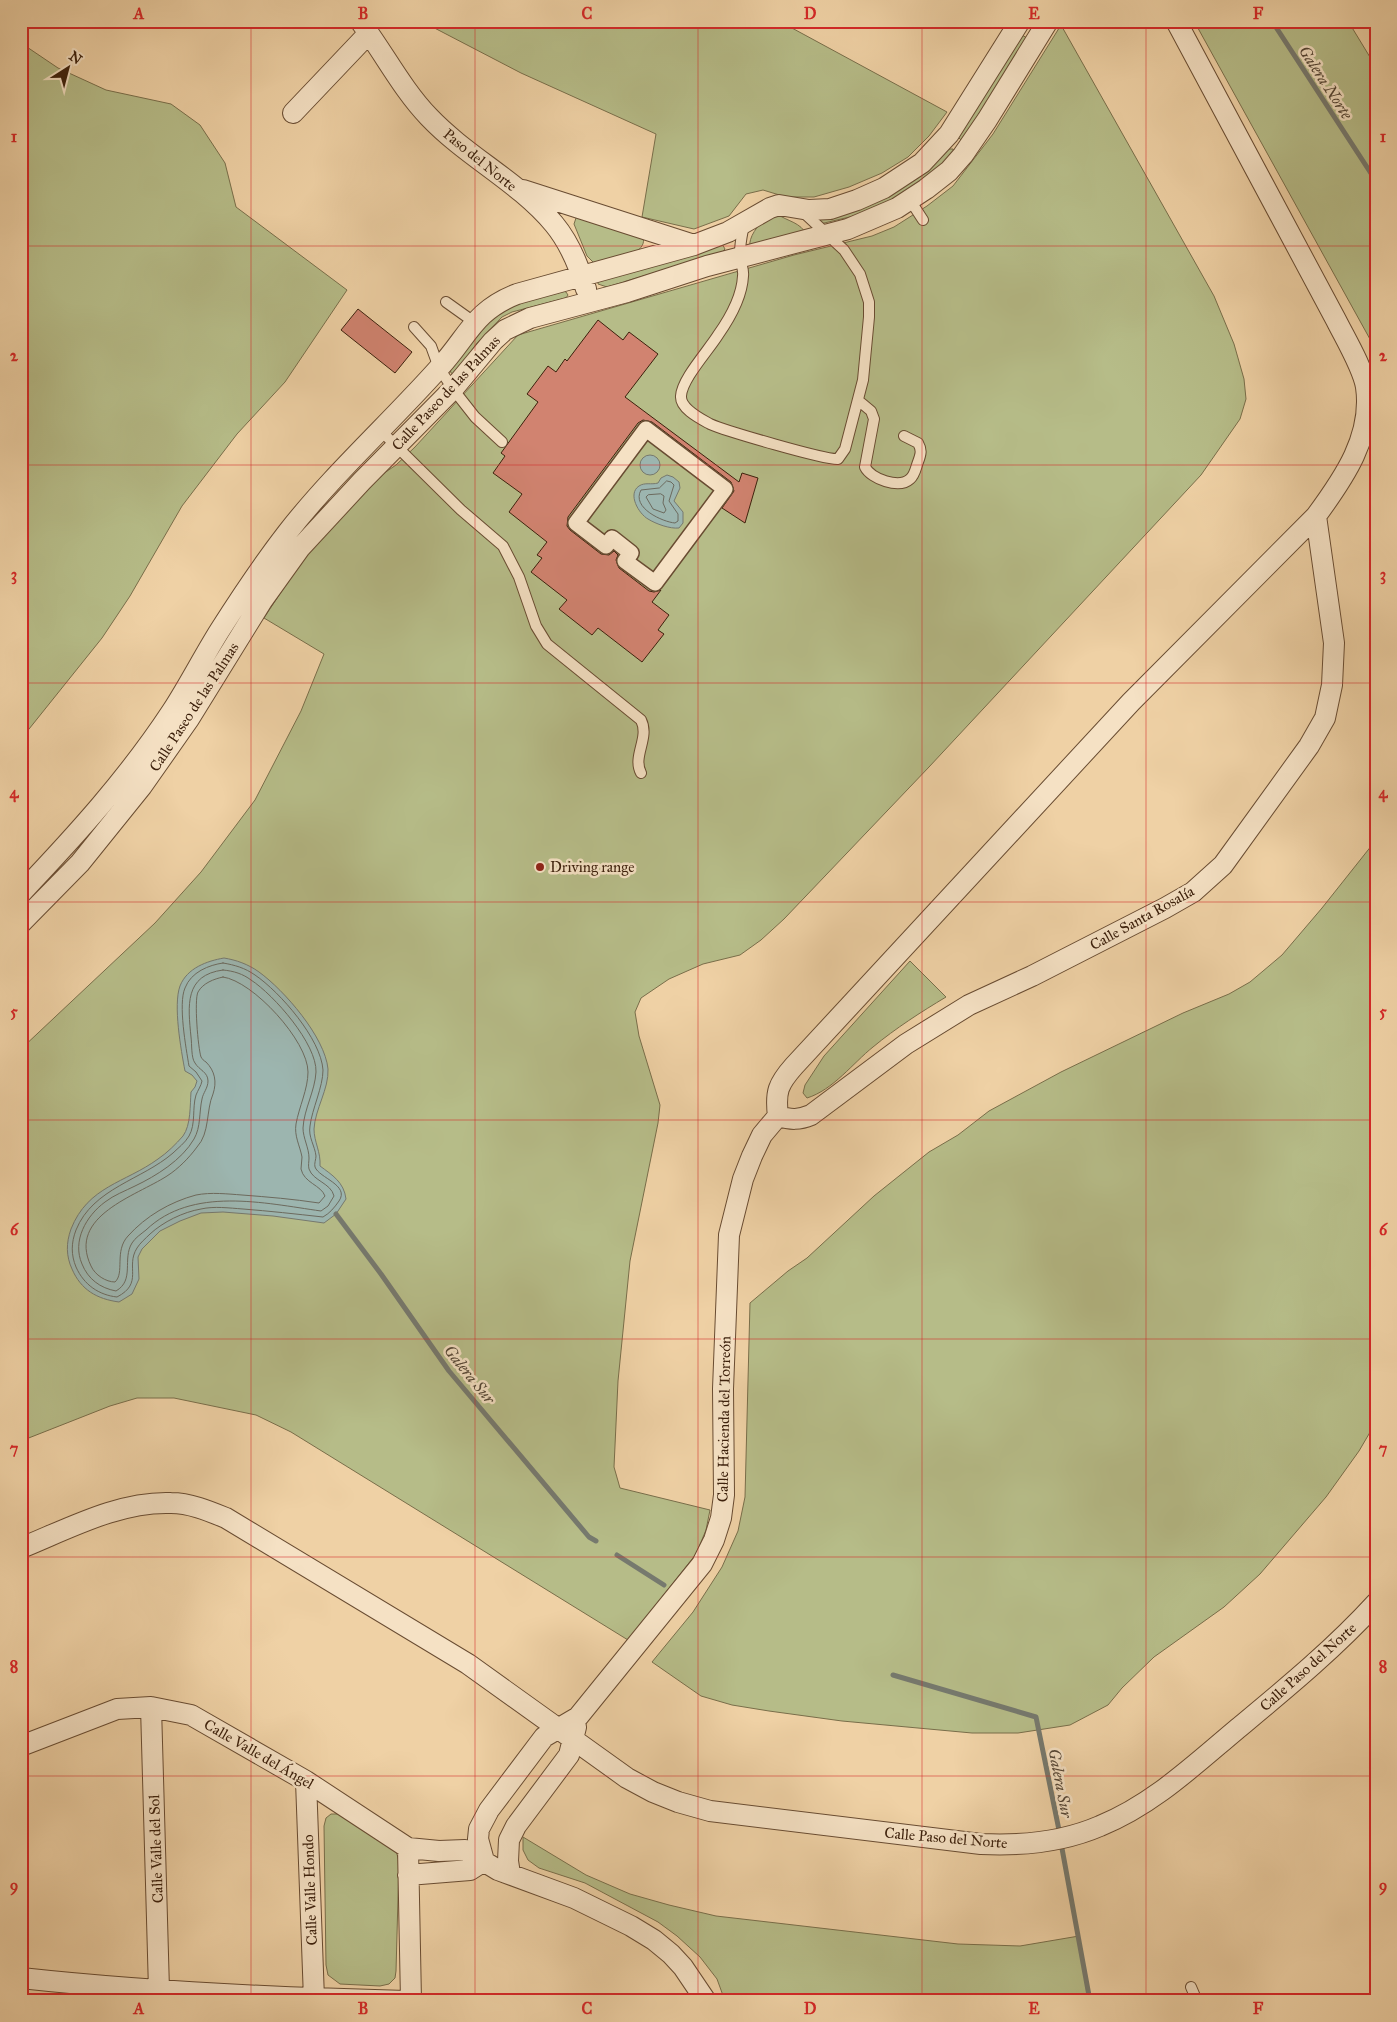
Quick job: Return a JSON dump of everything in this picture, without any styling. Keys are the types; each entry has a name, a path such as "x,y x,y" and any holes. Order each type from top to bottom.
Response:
{"street":[{"name":"Calle Paseo de las Palmas","path":"21,893 120,784 173,710 220,630 288,532 337,474 439,368 474,322 494,304 506,298 694,246 728,232 770,208 780,206 820,210 857,200 884,188 922,163 957,124 1020,21"},
{"path":"778,1116 776,1100 778,1088 794,1066 1131,702 1316,516 1336,488 1355,456 1366,424 1366,386 1336,320 1176,21"},
{"name":"Calle Paseo de las Palmas","path":"21,923 80,863 142,786 189,718 262,601 300,548 362,481 453,390 493,340 505,330 530,318 827,234 872,220 910,200 949,170 963,155 987,120 1043,23"},
{"path":"293,113 365,27"},
{"name":"Paso del Norte","path":"365,27 401,81 428,116 451,138 515,187 554,224 567,243 582,276 590,302"},
{"path":"515,187 694,246"},
{"path":"646,429 725,489 655,583 625,561 631,553 612,538 606,546 576,523 646,429"},
{"name":"Calle Santa Rosalía","path":"778,1116 800,1119 811,1115 906,1044 969,1005 1032,976 1165,908 1193,892 1223,865 1309,746 1325,718 1332,685 1334,643 1316,516"},
{"name":"Calle Hacienda del Torreón","path":"510,1874 508,1861 510,1840 516,1826 569,1755 566,1734 578,1716 702,1564 714,1540 721,1518 724,1496 723,1389 730,1235 743,1179 752,1156 762,1135 778,1116"},
{"name":"Calle Paso del Norte","path":"21,1548 127,1507 173,1502 201,1508 226,1518 468,1664 627,1778 678,1802 710,1811 981,1844 1008,1845 1034,1843 1098,1827 1122,1816 1175,1781 1297,1679 1341,1639 1376,1603"},
{"name":"Calle Valle del Ángel","path":"21,1746 117,1709 151,1707 191,1715 306,1780 408,1848 439,1851 466,1850 498,1870 607,1913 654,1940 683,1967 706,2001"},
{"name":"Calle Valle del Sol","path":"151,1707 159,1990"},
{"path":"408,1875 470,1870 484,1861 478,1839 479,1829 489,1810 544,1736 566,1734"},
{"name":"Calle Valle Hondo","path":"306,1780 314,1999"},
{"path":"408,1848 411,2001"},
{"path":"21,1978 159,1990 314,1999 406,2001"}],"lane":[{"path":"910,200 923,220"},
{"path":"744,222 740,258 744,274 740,294 719,334 688,378 681,397 682,402 693,414 712,425 835,459 843,454 864,380 869,302 860,274 844,250 799,208"},
{"path":"446,302 474,322"},
{"path":"414,327 431,346 439,368 453,390 475,416 502,442"},
{"path":"859,401 871,411 874,419 865,467 868,472 880,479 904,483 910,480 914,475 921,452 918,443 904,436"},
{"path":"379,429 462,510 503,546 519,576 536,626 547,644 641,720 645,732 638,762 640,773"},
{"path":"1191,1987 1197,2001"}],"green space":[{"path":"421,21 779,21 947,112 929,136 908,157 882,173 849,187 814,197 786,197 763,190 746,194 729,216 694,229 642,217 656,134 521,73"},
{"path":"1194,21 1348,21 1376,67 1376,350"},
{"path":"1061,25 1214,296 1234,344 1244,379 1246,399 1240,419 1201,475 929,767 784,919 761,940 740,955 703,964 669,979 641,998 635,1012 639,1036 660,1105 630,1261 618,1381 614,1467 620,1488 710,1510 706,1530 696,1554 628,1640 291,1432 256,1415 174,1398 137,1398 110,1406 21,1441 21,1049 155,923 201,872 255,800 301,711 324,654 264,618 300,563 371,482 396,465 415,447 518,335 794,255 872,236 894,227 927,206 953,186 993,134"},
{"path":"1022,35 1027,38 964,141 961,140 958,137"},
{"path":"21,43 58,68 106,90 171,104 200,125 225,163 236,207 347,290 285,382 237,434 182,506 130,596 102,638 21,739"},
{"path":"947,149 953,149 954,153 949,161 898,197 862,214 820,224 815,218"},
{"path":"777,214 798,225 807,235 750,247 752,236 757,228 768,217"},
{"path":"577,215 643,237 643,244 636,252 594,263 587,256 574,224"},
{"path":"721,242 725,249 722,252 607,287 598,284 598,281"},
{"path":"561,290 568,295 566,298 512,312 502,317 477,343 454,374 451,373 450,369 497,307"},
{"path":"1376,840 1376,1422 1359,1451 1326,1497 1260,1574 1224,1607 1154,1657 1122,1688 1108,1705 1070,1725 1018,1733 972,1733 842,1721 732,1705 701,1696 652,1662 693,1612 722,1567 738,1531 745,1497 750,1303 788,1271 807,1258 874,1196 929,1152 958,1135 989,1111 1061,1072 1183,1013 1229,994 1250,982 1282,955"},
{"path":"910,961 946,997 865,1053 834,1083 807,1098 803,1093 805,1085 824,1056"},
{"path":"331,1814 343,1814 396,1851 399,1861 396,1971 395,1978 389,1984 380,1986 340,1984 328,1975 326,1965 324,1826 326,1818"},
{"path":"523,1837 586,1875 630,1894 716,1916 958,1944 1020,1946 1079,1936 1088,2001 725,2001 717,1979 700,1957 677,1936 658,1922 585,1883 539,1868 528,1860 523,1850"}],"water":[{"path":"650,455 657,458 660,465 657,472 650,475 643,472 640,465 643,458"},
{"path":"667,475 679,482 680,488 674,501 683,512 683,523 679,528 663,526 648,519 641,513 634,499 634,494 639,486 658,483 661,478"},
{"path":"224,958 246,965 269,980 302,1015 319,1043 325,1056 328,1077 315,1122 314,1134 320,1166 340,1183 346,1199 336,1214 324,1223 223,1212 201,1213 180,1221 160,1231 142,1249 138,1257 139,1279 132,1294 119,1302 104,1299 85,1288 72,1269 67,1249 71,1229 78,1215 97,1194 161,1157 186,1131 190,1115 191,1092 197,1081 185,1071 178,1028 178,994 187,974 204,963"}],"building":[{"path":"358,309 412,352 395,373 341,330"},
{"path":"598,320 623,340 629,332 658,354 625,397 739,482 742,473 758,478 745,523 722,508 734,491 731,482 652,422 643,420 638,423 568,517 567,526 570,530 601,554 609,555 614,551 618,555 616,560 619,568 649,591 661,590 652,602 669,615 658,630 664,634 642,662 598,628 592,635 559,609 567,600 531,572 542,558 537,555 547,542 509,512 522,494 493,473 505,456 501,453 538,402 527,394 548,366 556,372 565,359 567,361"}],"waterway":[{"name":"Galera Norte","path":"1272,21 1376,181"},
{"name":"Galera Sur","path":"336,1214 449,1371 589,1537 596,1541"},
{"name":"Galera Sur","path":"617,1555 664,1585"},
{"name":"Galera Sur","path":"893,1675 1036,1717 1060,1835"},
{"name":"Galera Sur","path":"1061,1843 1090,2001"}],"place":[{"name":"Driving range","path":"540,867"}]}
